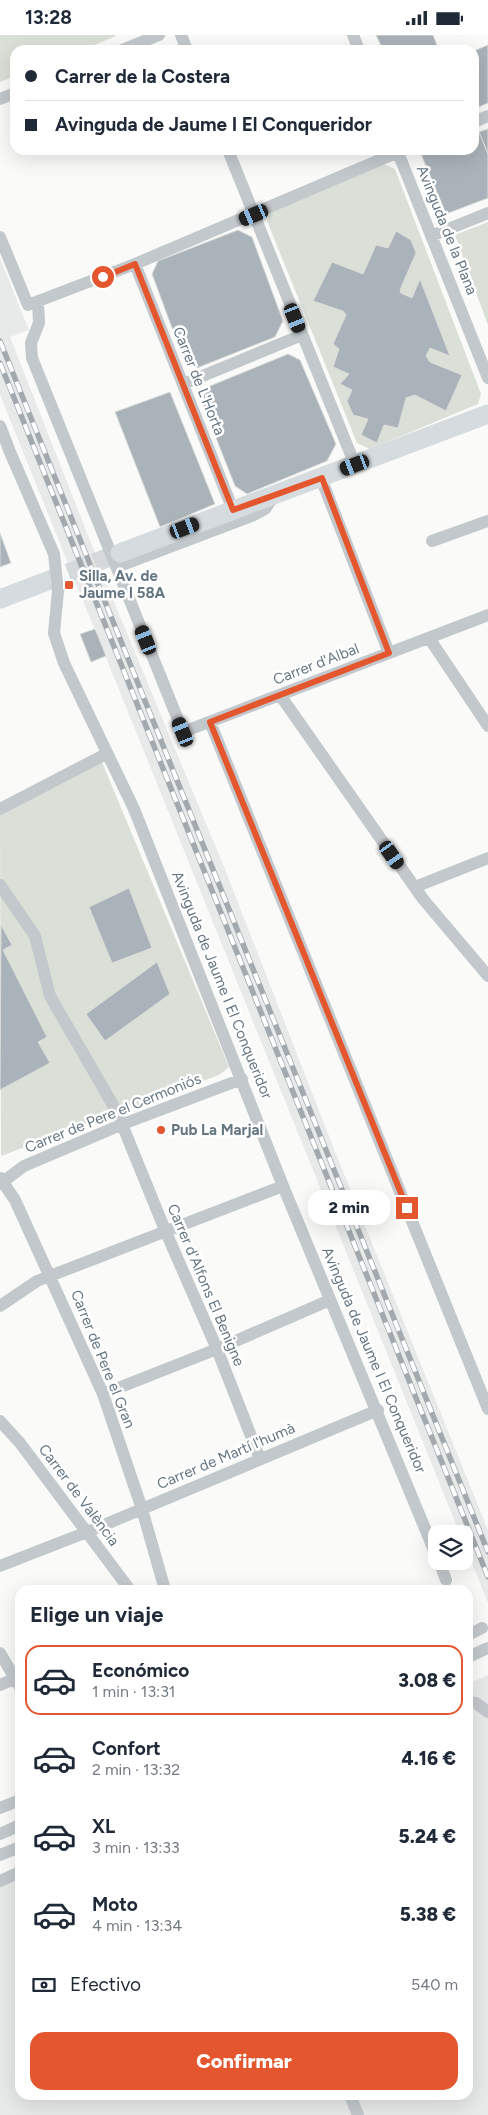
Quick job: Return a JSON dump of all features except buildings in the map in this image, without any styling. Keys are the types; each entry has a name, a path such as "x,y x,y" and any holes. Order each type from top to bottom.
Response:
{"street":[{"path":"134,45 159,35"},
{"path":"230,155 355,465"},
{"path":"33,303 135,264 254,215 390,155"},
{"name":"Avinguda de la Plana","path":"401,155 488,378"},
{"path":"432,236 488,213"},
{"path":"0,237 33,303 39,323 31,343 32,358 118,560"},
{"name":"Carrer de L'Horta","path":"135,264 233,510"},
{"path":"183,384 302,335"},
{"path":"118,560 233,510 488,414"},
{"name":"Avinguda de Jaume I El Conqueridor","path":"0,426 5,454 54,554 58,591 54,633 64,663 134,809 283,1185 378,1410 428,1535"},
{"path":"322,478 389,653"},
{"path":"118,560 252,516 265,509 274,495"},
{"path":"432,541 488,521"},
{"name":"Carrer d'Albal","path":"118,560 183,732 488,615"},
{"path":"0,599 42,583"},
{"path":"429,638 488,726"},
{"path":"280,695 414,887 488,976"},
{"path":"210,722 488,1409"},
{"path":"0,809 106,754"},
{"path":"414,887 488,858"},
{"name":"Carrer d'Alfons El Benigne","path":"0,885 35,936 50,996 123,1124 165,1230 217,1349 260,1459"},
{"name":"Carrer de Pere el Cermoniós","path":"1,1181 24,1166 123,1124 242,1079"},
{"name":"Carrer de Pere el Gran","path":"1,1181 15,1200 103,1394 142,1509 164,1585"},
{"path":"0,1305 37,1281 283,1185"},
{"path":"103,1394 217,1349 330,1300"},
{"name":"Carrer de Martí l'humà","path":"0,1567 378,1410"},
{"name":"Carrer de València","path":"0,1421 20,1443 126,1585"},
{"path":"442,1570 446,1579"},
{"path":"473,1632 482,1628"},
{"path":"473,1655 488,1648"},
{"path":"0,1653 15,1677"},
{"path":"0,1685 15,1682"},
{"path":"473,1703 488,1712"},
{"path":"0,1808 15,1802"},
{"path":"0,1834 15,1827"},
{"path":"0,1855 15,1849"},
{"path":"0,1881 15,1874"},
{"path":"352,2100 358,2115"}],"shaded area":[{"path":"0,35 116,35 94,45 10,45 10,78 0,82"},
{"path":"384,164 395,169 481,394 478,404 370,449 357,443 267,221 272,209"},
{"path":"488,222 488,325 455,235"},
{"path":"0,258 29,330 10,337 117,609 224,867 338,1159 488,1530 488,1603 473,1566 473,1525 456,1525 0,395"},
{"path":"102,762 229,1067 219,1075 1,1156 0,814"},
{"path":"488,1675 488,2115 0,2115 0,1880 15,1874 15,2100 473,2100 473,1682"}],"tunnel":[{"path":"42,583 120,553"}],"railway":[{"path":"0,341 488,1552"},
{"path":"0,363 488,1577"}],"place":[{"name":"Silla, Av. de Jaume I 58A","path":"69,585"},
{"name":"Pub La Marjal","path":"161,1130"}],"route":[{"path":"103,277 135,264 233,510 322,478 389,653 210,722 407,1208"}]}
